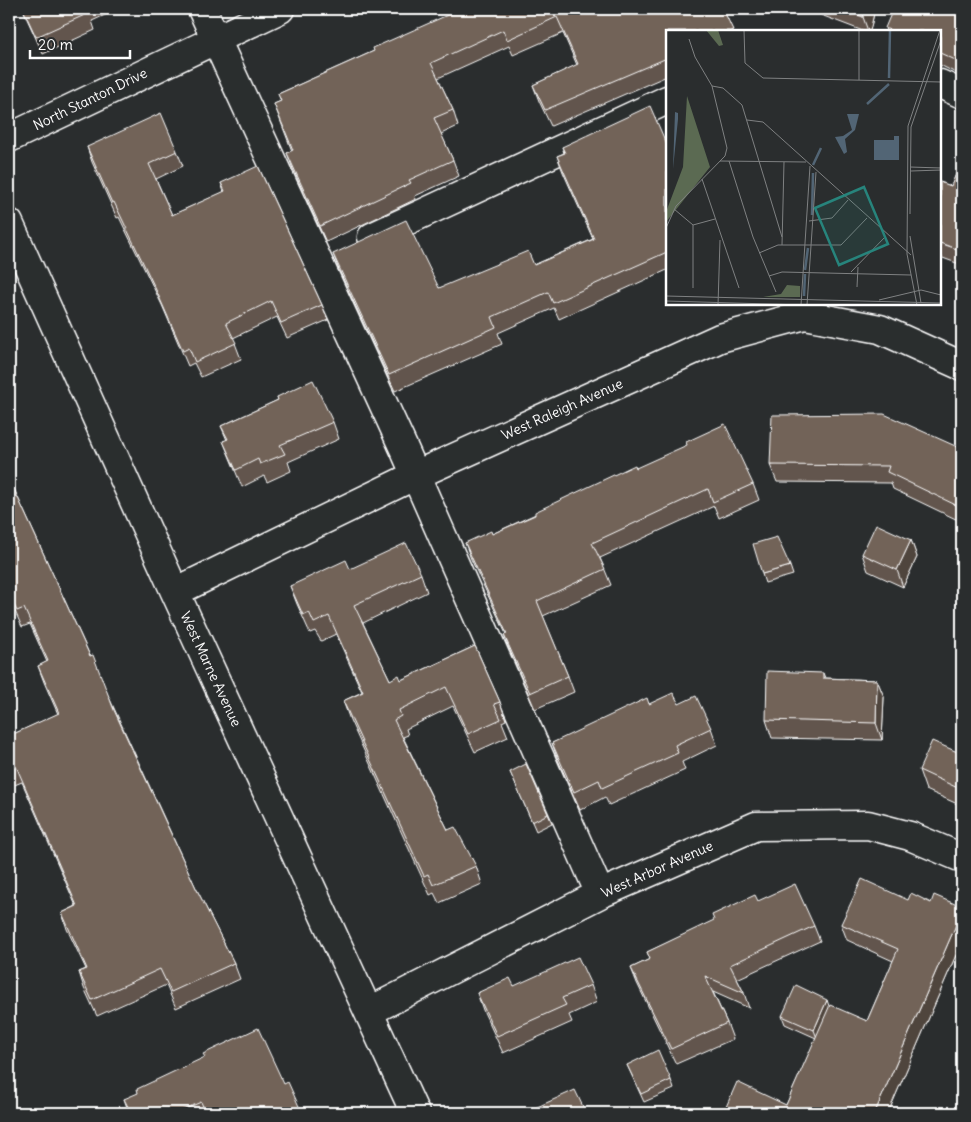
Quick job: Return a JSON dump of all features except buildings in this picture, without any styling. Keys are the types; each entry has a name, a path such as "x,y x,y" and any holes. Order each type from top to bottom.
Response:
{"street":[{"path":"202,9 334,255 416,475 600,894"},
{"name":"North Stanton Drive","path":"9,138 280,9"},
{"path":"941,84 962,94"},
{"path":"334,255 666,100"},
{"name":"West Marne Avenue","path":"9,223 175,592 370,1011 415,1113"},
{"name":"West Raleigh Avenue","path":"175,592 416,475 720,338 805,315 880,329 962,366"},
{"name":"West Arbor Avenue","path":"370,1011 600,894 756,826 868,825 910,836 962,858"}]}
